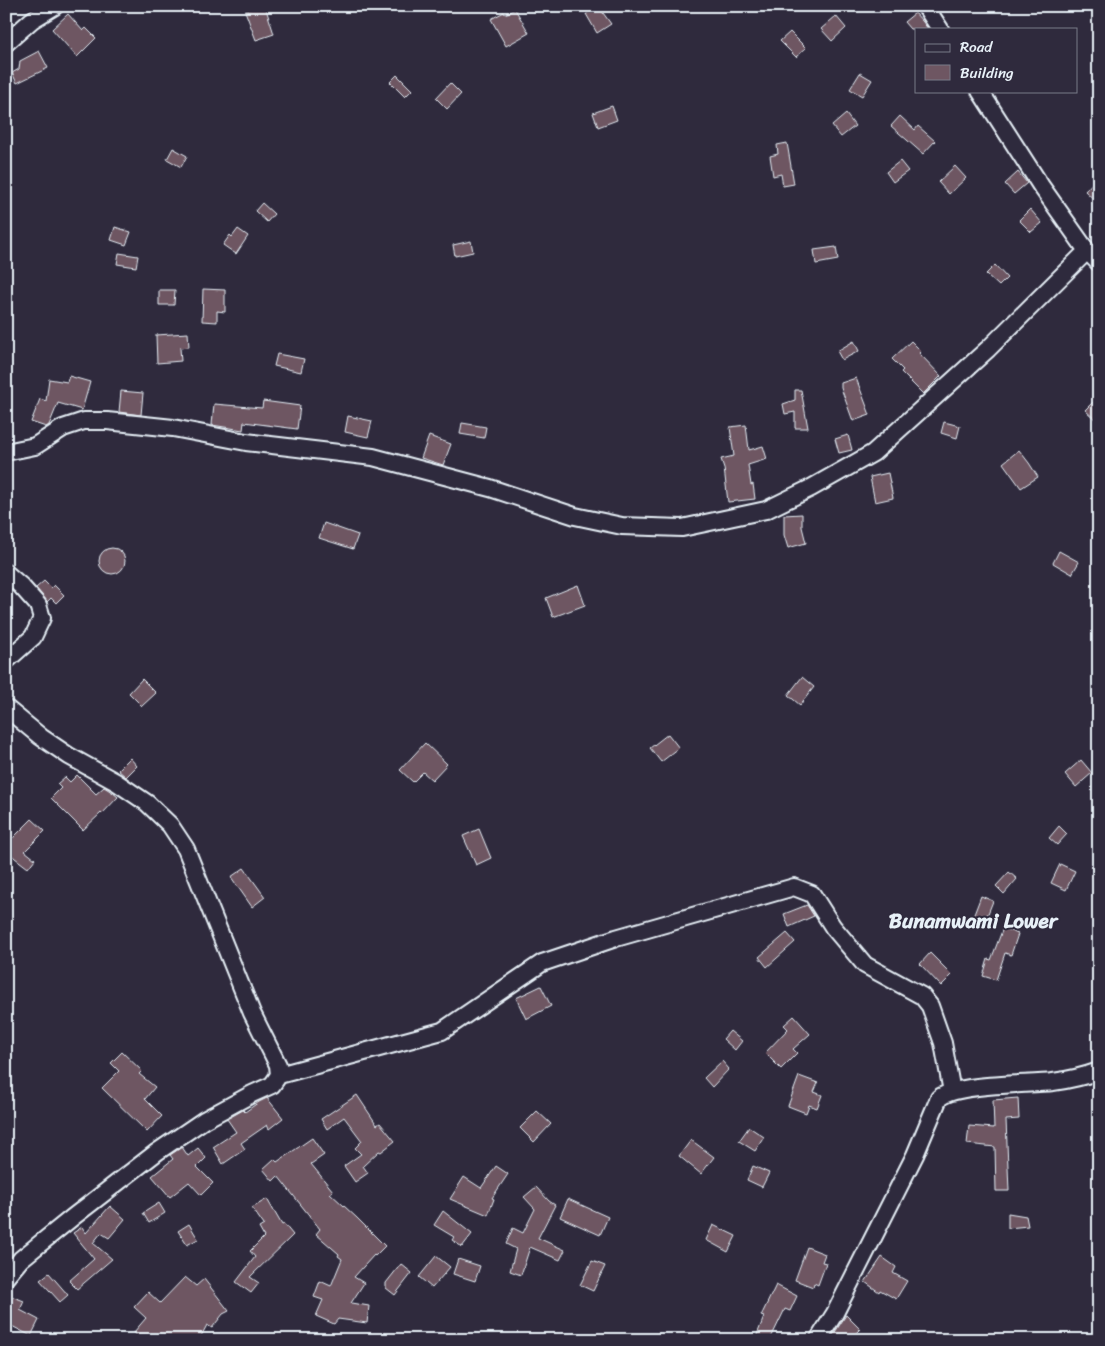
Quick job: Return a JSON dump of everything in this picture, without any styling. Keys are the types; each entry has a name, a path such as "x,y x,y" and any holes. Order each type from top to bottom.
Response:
{"street":[{"path":"6,43 32,20 56,6"},
{"path":"925,6 939,28"},
{"path":"981,92 1041,186 1087,251 1099,264"},
{"path":"6,452 35,446 63,428 84,421 107,421 173,428 246,442 373,457 490,488 575,516 622,526 682,528 766,510 811,488 873,453 988,349 1087,251"},
{"path":"6,574 22,586 38,605 42,618 32,637 6,661"},
{"path":"6,708 40,737 69,756 116,782 146,803 170,825 186,849 252,1013 278,1065 279,1075"},
{"path":"6,1277 21,1259 157,1152 204,1120 272,1085 279,1075 442,1030 542,963 616,938 794,887 812,894 833,927 865,965 922,996 930,1006 943,1043 952,1092"},
{"path":"818,1340 835,1313 915,1155 939,1098 945,1094 971,1088 1056,1082 1099,1071"}],"building":[{"path":"257,6 265,6 274,34 256,40 245,11"},
{"path":"598,6 611,24 597,33 586,14"},
{"path":"515,9 529,33 506,46 491,19"},
{"path":"915,13 927,28 910,29 904,22"},
{"path":"68,14 83,31 86,28 96,38 77,57 52,29"},
{"path":"836,16 846,28 832,41 821,29"},
{"path":"790,32 806,48 796,57 780,41"},
{"path":"39,51 48,68 17,83 12,73 19,69 20,61"},
{"path":"860,73 872,80 862,96 850,89"},
{"path":"397,75 412,90 405,97 390,82"},
{"path":"450,83 461,94 447,109 436,98"},
{"path":"612,106 617,120 598,127 593,113"},
{"path":"846,114 855,126 841,137 832,126"},
{"path":"900,116 915,130 918,126 935,141 923,154 891,126"},
{"path":"787,143 794,184 783,186 781,174 773,176 770,156 778,154 777,145"},
{"path":"173,148 187,156 181,167 167,159"},
{"path":"900,161 908,171 893,182 886,172"},
{"path":"955,166 966,178 949,194 938,182"},
{"path":"1018,172 1027,183 1014,194 1005,184"},
{"path":"1099,176 1099,204 1085,191"},
{"path":"262,203 274,214 267,222 255,211"},
{"path":"1030,209 1042,223 1031,232 1019,220"},
{"path":"115,227 131,232 126,245 111,240"},
{"path":"238,229 248,236 236,254 223,245 230,235 232,237"},
{"path":"471,241 473,252 455,256 453,245"},
{"path":"836,247 838,260 816,264 814,250"},
{"path":"119,253 138,256 136,267 117,264"},
{"path":"995,265 1007,278 999,286 986,274"},
{"path":"203,289 225,290 225,312 217,311 217,322 202,321"},
{"path":"159,290 175,290 174,305 159,305"},
{"path":"188,333 189,347 180,348 181,361 157,363 156,335"},
{"path":"854,341 859,351 842,360 837,351"},
{"path":"911,341 921,351 919,353 941,376 923,394 901,372 903,370 892,359"},
{"path":"277,354 304,359 301,372 274,366"},
{"path":"69,376 90,382 82,410 58,403 49,425 46,427 31,422 40,399 46,401 49,379 67,382"},
{"path":"856,378 870,415 853,421 841,388 841,383"},
{"path":"795,390 801,390 808,428 795,428 795,412 785,414 783,404 795,400"},
{"path":"121,391 143,393 141,415 119,412"},
{"path":"263,401 300,406 297,429 244,422 243,430 212,425 214,404 262,408"},
{"path":"1093,402 1099,408 1099,423 1085,410"},
{"path":"348,416 372,421 368,437 345,432"},
{"path":"944,422 960,426 957,438 941,433"},
{"path":"462,423 486,427 484,438 460,434"},
{"path":"746,425 749,450 763,446 767,459 748,465 755,499 728,502 724,468 721,459 734,456 730,427"},
{"path":"848,435 852,450 839,453 835,439"},
{"path":"429,436 451,444 443,465 421,458"},
{"path":"1019,450 1038,477 1021,488 1003,463"},
{"path":"888,473 893,498 875,502 870,477"},
{"path":"802,514 802,527 806,543 788,548 784,535 784,515"},
{"path":"324,523 358,535 353,549 319,538"},
{"path":"112,548 121,552 125,561 121,570 112,574 103,570 99,561 103,552"},
{"path":"1059,551 1079,562 1072,574 1053,563"},
{"path":"44,581 51,588 54,585 64,595 56,603 51,598 47,602 36,588"},
{"path":"578,585 585,605 553,617 546,598"},
{"path":"802,677 814,687 800,705 788,695"},
{"path":"142,679 156,693 142,706 129,693"},
{"path":"668,734 679,748 661,762 650,748"},
{"path":"425,743 447,764 432,780 423,772 413,782 400,770"},
{"path":"130,758 137,766 126,777 118,770"},
{"path":"1081,760 1092,773 1076,787 1065,774"},
{"path":"77,775 96,794 104,787 118,797 83,830 51,798 61,788 57,784 65,777 70,782"},
{"path":"32,819 45,831 25,851 35,859 28,868 6,849 6,832 13,838"},
{"path":"1059,826 1067,834 1057,845 1049,838"},
{"path":"479,829 491,858 476,865 463,836"},
{"path":"1060,864 1075,871 1066,890 1051,883"},
{"path":"244,868 265,897 252,907 231,877"},
{"path":"1009,872 1017,879 1004,894 996,886"},
{"path":"981,896 993,901 985,921 973,917"},
{"path":"807,905 814,916 789,927 784,914"},
{"path":"1003,928 1018,934 1011,955 1005,953 996,980 983,976 988,959 991,960"},
{"path":"787,933 795,942 767,967 759,957"},
{"path":"930,953 952,975 941,986 920,964"},
{"path":"541,986 551,1006 526,1019 516,998"},
{"path":"794,1016 810,1034 793,1049 797,1053 781,1069 765,1053 788,1029 784,1025"},
{"path":"730,1031 742,1041 735,1050 723,1039"},
{"path":"122,1052 142,1071 139,1074 155,1087 145,1099 162,1116 147,1132 102,1088 119,1071 111,1063"},
{"path":"722,1061 729,1069 712,1087 704,1078"},
{"path":"799,1076 818,1083 814,1092 822,1095 817,1108 809,1105 806,1113 788,1106"},
{"path":"357,1095 377,1125 380,1123 395,1141 381,1152 379,1151 363,1166 368,1173 355,1182 344,1166 361,1154 355,1148 362,1141 344,1117 327,1129 321,1119"},
{"path":"267,1098 283,1118 269,1129 267,1125 241,1143 245,1149 223,1164 213,1147 236,1132 227,1119 243,1110 245,1112"},
{"path":"1018,1098 1019,1119 1006,1120 1009,1191 996,1191 995,1147 967,1144 969,1126 994,1128 993,1100"},
{"path":"537,1111 551,1124 534,1142 520,1128"},
{"path":"749,1127 764,1137 755,1151 739,1141"},
{"path":"312,1138 324,1155 311,1164 333,1191 330,1193 385,1246 354,1277 364,1283 351,1303 369,1306 367,1323 338,1319 334,1324 316,1316 323,1300 314,1297 320,1281 331,1286 342,1259 338,1256 339,1254 316,1234 320,1229 278,1176 273,1181 263,1169 274,1159 277,1162"},
{"path":"691,1140 714,1157 701,1174 679,1156"},
{"path":"182,1147 188,1156 198,1148 206,1158 197,1167 213,1183 201,1195 189,1182 170,1197 152,1176 173,1159 170,1155"},
{"path":"496,1166 508,1174 492,1198 494,1199 488,1215 450,1199 464,1177 481,1188"},
{"path":"753,1166 769,1173 762,1187 747,1180"},
{"path":"536,1187 555,1205 538,1238 565,1250 560,1260 530,1247 521,1275 510,1271 516,1249 506,1244 513,1228 523,1233 535,1209 524,1197"},
{"path":"267,1199 282,1225 284,1224 293,1235 250,1277 259,1283 251,1293 236,1282 255,1257 250,1251 264,1237 259,1228 264,1225 252,1208"},
{"path":"568,1199 608,1217 600,1235 560,1217"},
{"path":"159,1203 165,1213 149,1223 143,1213"},
{"path":"110,1206 125,1219 109,1238 101,1233 93,1243 112,1259 77,1289 69,1281 94,1259 73,1233 82,1227 86,1233"},
{"path":"443,1211 472,1234 462,1247 452,1240 454,1237 434,1225"},
{"path":"1008,1213 1026,1216 1028,1226 1008,1228"},
{"path":"189,1224 198,1239 187,1245 178,1231"},
{"path":"713,1225 736,1236 728,1252 706,1240"},
{"path":"807,1247 825,1254 822,1262 826,1263 818,1285 814,1283 813,1287 795,1280"},
{"path":"436,1256 450,1267 432,1288 419,1277"},
{"path":"882,1257 896,1267 893,1273 907,1281 896,1299 880,1290 879,1292 865,1282"},
{"path":"458,1259 480,1266 475,1281 453,1274"},
{"path":"592,1261 605,1266 593,1291 580,1285"},
{"path":"401,1264 412,1273 395,1295 386,1288 386,1283"},
{"path":"49,1273 68,1295 60,1302 40,1280"},
{"path":"185,1277 196,1286 204,1279 229,1311 223,1314 212,1328 207,1325 199,1340 140,1340 134,1332 146,1318 134,1307 148,1292 160,1303"},
{"path":"776,1285 797,1296 790,1311 785,1309 770,1340 755,1340 764,1317 761,1316"},
{"path":"6,1294 24,1301 20,1310 39,1320 31,1336 6,1323"},
{"path":"846,1315 860,1329 849,1340 830,1340"}],"district":[{"name":"Bunamwami Lower","path":"973,921"}]}
